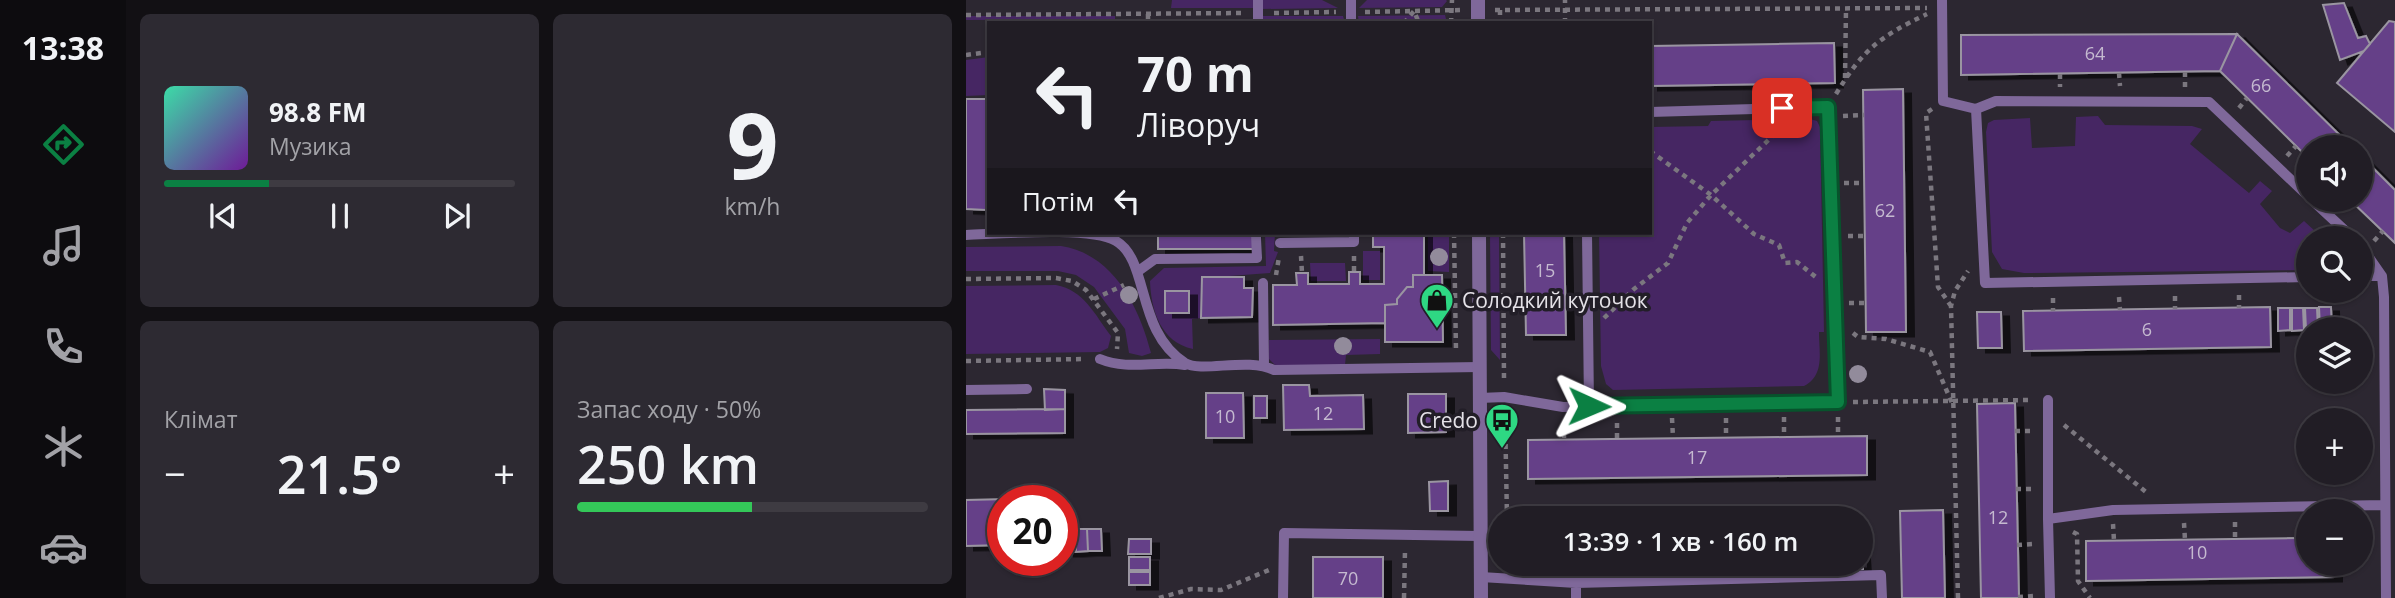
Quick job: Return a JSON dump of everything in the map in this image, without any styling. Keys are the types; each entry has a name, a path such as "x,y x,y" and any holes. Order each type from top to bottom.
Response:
{"street":[{"path":"1479,235 1481,598"}],"lane":[{"path":"1258,0 1258,18"},
{"path":"1351,0 1351,17"},
{"path":"1942,4 1943,102 1976,109 1996,101 2209,102 2296,185"},
{"path":"1480,398 1504,397 1563,407 1838,402 1833,317 1828,107 1652,111"},
{"path":"1976,109 1985,282 2296,277"},
{"path":"2325,212 2340,226"},
{"path":"966,235 1094,235 1116,241 1131,258 1153,326 1165,349 1189,365"},
{"path":"1136,272 1155,260 1256,258 1256,235"},
{"path":"1280,243 1354,242 1354,235"},
{"path":"1587,235 1589,406"},
{"path":"2373,263 2382,275 2386,598"},
{"path":"2373,275 2382,275"},
{"path":"1263,283 1264,365"},
{"path":"1100,359 1136,366 1172,362 1189,365 1264,365 1274,370 1480,366"},
{"path":"966,390 1027,389"},
{"path":"2048,400 2050,598"},
{"path":"2048,519 2113,510 2384,505"},
{"path":"1283,598 1284,533 1480,536"},
{"path":"1481,577 1576,583 1881,575 1882,598"},
{"path":"1576,583 1576,598"}],"path":[{"path":"1451,21 1452,0"},
{"path":"1499,0 1500,21"},
{"path":"1565,0 1565,21"},
{"path":"966,15 1351,17 1414,11 1565,8 1846,9 1942,4"},
{"path":"1828,107 1857,61 1887,33 1942,4"},
{"path":"1845,79 1846,9"},
{"path":"1406,21 1414,11"},
{"path":"1414,11 1418,21"},
{"path":"1148,14 1148,21"},
{"path":"966,55 987,52"},
{"path":"1943,102 1926,113 1938,287 1951,306"},
{"path":"1589,333 1633,289 1668,262 1687,223 1711,195 1779,128 1791,123"},
{"path":"1652,152 1711,195 1754,234 1779,245 1785,263 1797,262 1820,281"},
{"path":"1454,235 1456,366"},
{"path":"1503,235 1507,506"},
{"path":"1263,283 1278,274 1280,243"},
{"path":"1958,598 1951,306 1955,290 1973,263 1984,255"},
{"path":"966,279 1056,278 1072,281 1093,299 1118,333 1119,340 1114,354 1100,359 966,361"},
{"path":"1093,299 1122,288"},
{"path":"1833,317 1857,337 1886,339 1930,352 1952,403"},
{"path":"1838,402 2048,400"},
{"path":"2048,411 2166,509"},
{"path":"2048,519 2077,534 2078,582 2090,598"},
{"path":"1404,598 1405,535"},
{"path":"1159,598 1191,589 1221,590 1283,563"}],"shaded area":[{"path":"1172,0 1253,0 1253,8 1171,8"},
{"path":"1261,0 1322,0 1338,8 1261,9"},
{"path":"1367,0 1447,1 1442,7 1359,8"},
{"path":"1445,15 1446,21 1359,21 1358,16"},
{"path":"966,16 1115,16 1115,19 966,20"},
{"path":"1261,16 1343,16 1344,21 1262,21"},
{"path":"987,57 987,95 966,96 966,60"},
{"path":"2098,116 2105,125 2192,126 2202,129 2190,144 2249,193 2260,181 2272,191 2260,204 2280,228 2290,233 2296,228 2296,270 2024,273 2002,269 1992,252 1986,132 1988,123 1994,120 2030,118 2032,148 2075,146 2076,117"},
{"path":"1810,119 1817,121 1820,127 1824,332 1819,332 1818,370 1804,386 1613,390 1606,384 1601,366 1599,235 1652,235 1652,127 1708,126 1711,121"},
{"path":"1265,235 1275,235 1274,251 1278,252 1270,273 1202,278 1201,318 1192,319 1193,349 1173,340 1160,324 1150,281 1164,268 1266,266"},
{"path":"1428,235 1449,235 1449,272 1428,271"},
{"path":"1490,235 1499,235 1500,360 1491,350"},
{"path":"1061,246 1095,259 1121,285 1139,318 1151,353 1142,356 1129,353 1125,329 1094,287 1076,275 1058,271 966,271 966,247"},
{"path":"1363,251 1380,251 1380,280 1363,280"},
{"path":"1310,263 1345,263 1346,281 1311,281"},
{"path":"1056,285 1074,292 1088,304 1111,336 1108,348 1100,352 966,354 966,286"},
{"path":"1380,339 1380,354 1346,355 1345,365 1276,366 1269,359 1269,340"}],"building":[{"path":"2344,3 2358,38 2366,36 2370,44 2364,51 2340,60 2323,5"},
{"path":"2389,21 2395,22 2395,132 2337,83"},
{"path":"2237,34 2220,71 1961,75 1961,35"},
{"path":"2237,34 2340,135 2296,135 2296,146 2220,71"},
{"path":"1834,43 1835,83 1652,86 1652,46"},
{"path":"1903,89 1906,332 1866,332 1863,90"},
{"path":"966,99 987,99 986,210 966,209"},
{"path":"2373,168 2395,190 2395,243 2363,212 2373,212"},
{"path":"1158,235 1253,235 1253,249 1158,249"},
{"path":"1424,235 1424,275 1413,275 1413,287 1407,287 1397,299 1397,304 1385,305 1385,323 1273,325 1273,285 1297,285 1296,273 1308,273 1308,284 1349,284 1349,272 1360,272 1360,284 1384,284 1384,247 1373,247 1373,236"},
{"path":"1524,235 1564,235 1566,335 1526,335"},
{"path":"1413,275 1442,275 1443,342 1385,342 1385,305 1397,304 1397,299 1407,287 1413,287"},
{"path":"1202,277 1244,277 1244,288 1253,288 1252,317 1201,318"},
{"path":"1165,291 1189,291 1189,313 1165,313"},
{"path":"2270,307 2271,347 2024,351 2023,311"},
{"path":"2319,307 2331,307 2331,317 2319,317"},
{"path":"2278,308 2290,308 2290,330 2278,331"},
{"path":"2292,308 2303,308 2303,317 2296,317 2296,331 2292,331"},
{"path":"2305,308 2317,308 2317,317 2305,317"},
{"path":"1977,312 2001,312 2002,348 1978,348"},
{"path":"1283,385 1309,385 1310,396 1363,395 1364,429 1284,430"},
{"path":"1044,389 1065,390 1065,409 1045,410"},
{"path":"1206,393 1243,393 1244,438 1206,438"},
{"path":"1408,394 1446,394 1446,432 1408,433"},
{"path":"1254,396 1267,396 1267,418 1254,418"},
{"path":"2015,403 2019,598 1981,598 1977,404"},
{"path":"1065,409 1065,433 966,434 966,410"},
{"path":"1867,436 1867,475 1528,479 1528,440"},
{"path":"1448,481 1448,511 1430,511 1429,482"},
{"path":"987,499 987,545 966,546 966,500"},
{"path":"1943,510 1945,598 1902,598 1900,511"},
{"path":"1078,529 1087,529 1088,551 1078,552"},
{"path":"1087,529 1101,529 1102,551 1088,551"},
{"path":"2296,538 2296,576 2334,577 2086,581 2086,541"},
{"path":"1129,539 1151,539 1151,554 1128,554"},
{"path":"1129,557 1150,557 1150,570 1129,570"},
{"path":"1313,557 1383,557 1383,598 1313,598"},
{"path":"1129,572 1150,572 1150,585 1129,585"}],"place":[{"name":"Солодкий куточок","path":"1437,330"},
{"name":"Credo","path":"1502,450"}],"route":[{"path":"1589,406 1838,402 1833,317 1828,107 1782,108"}]}
